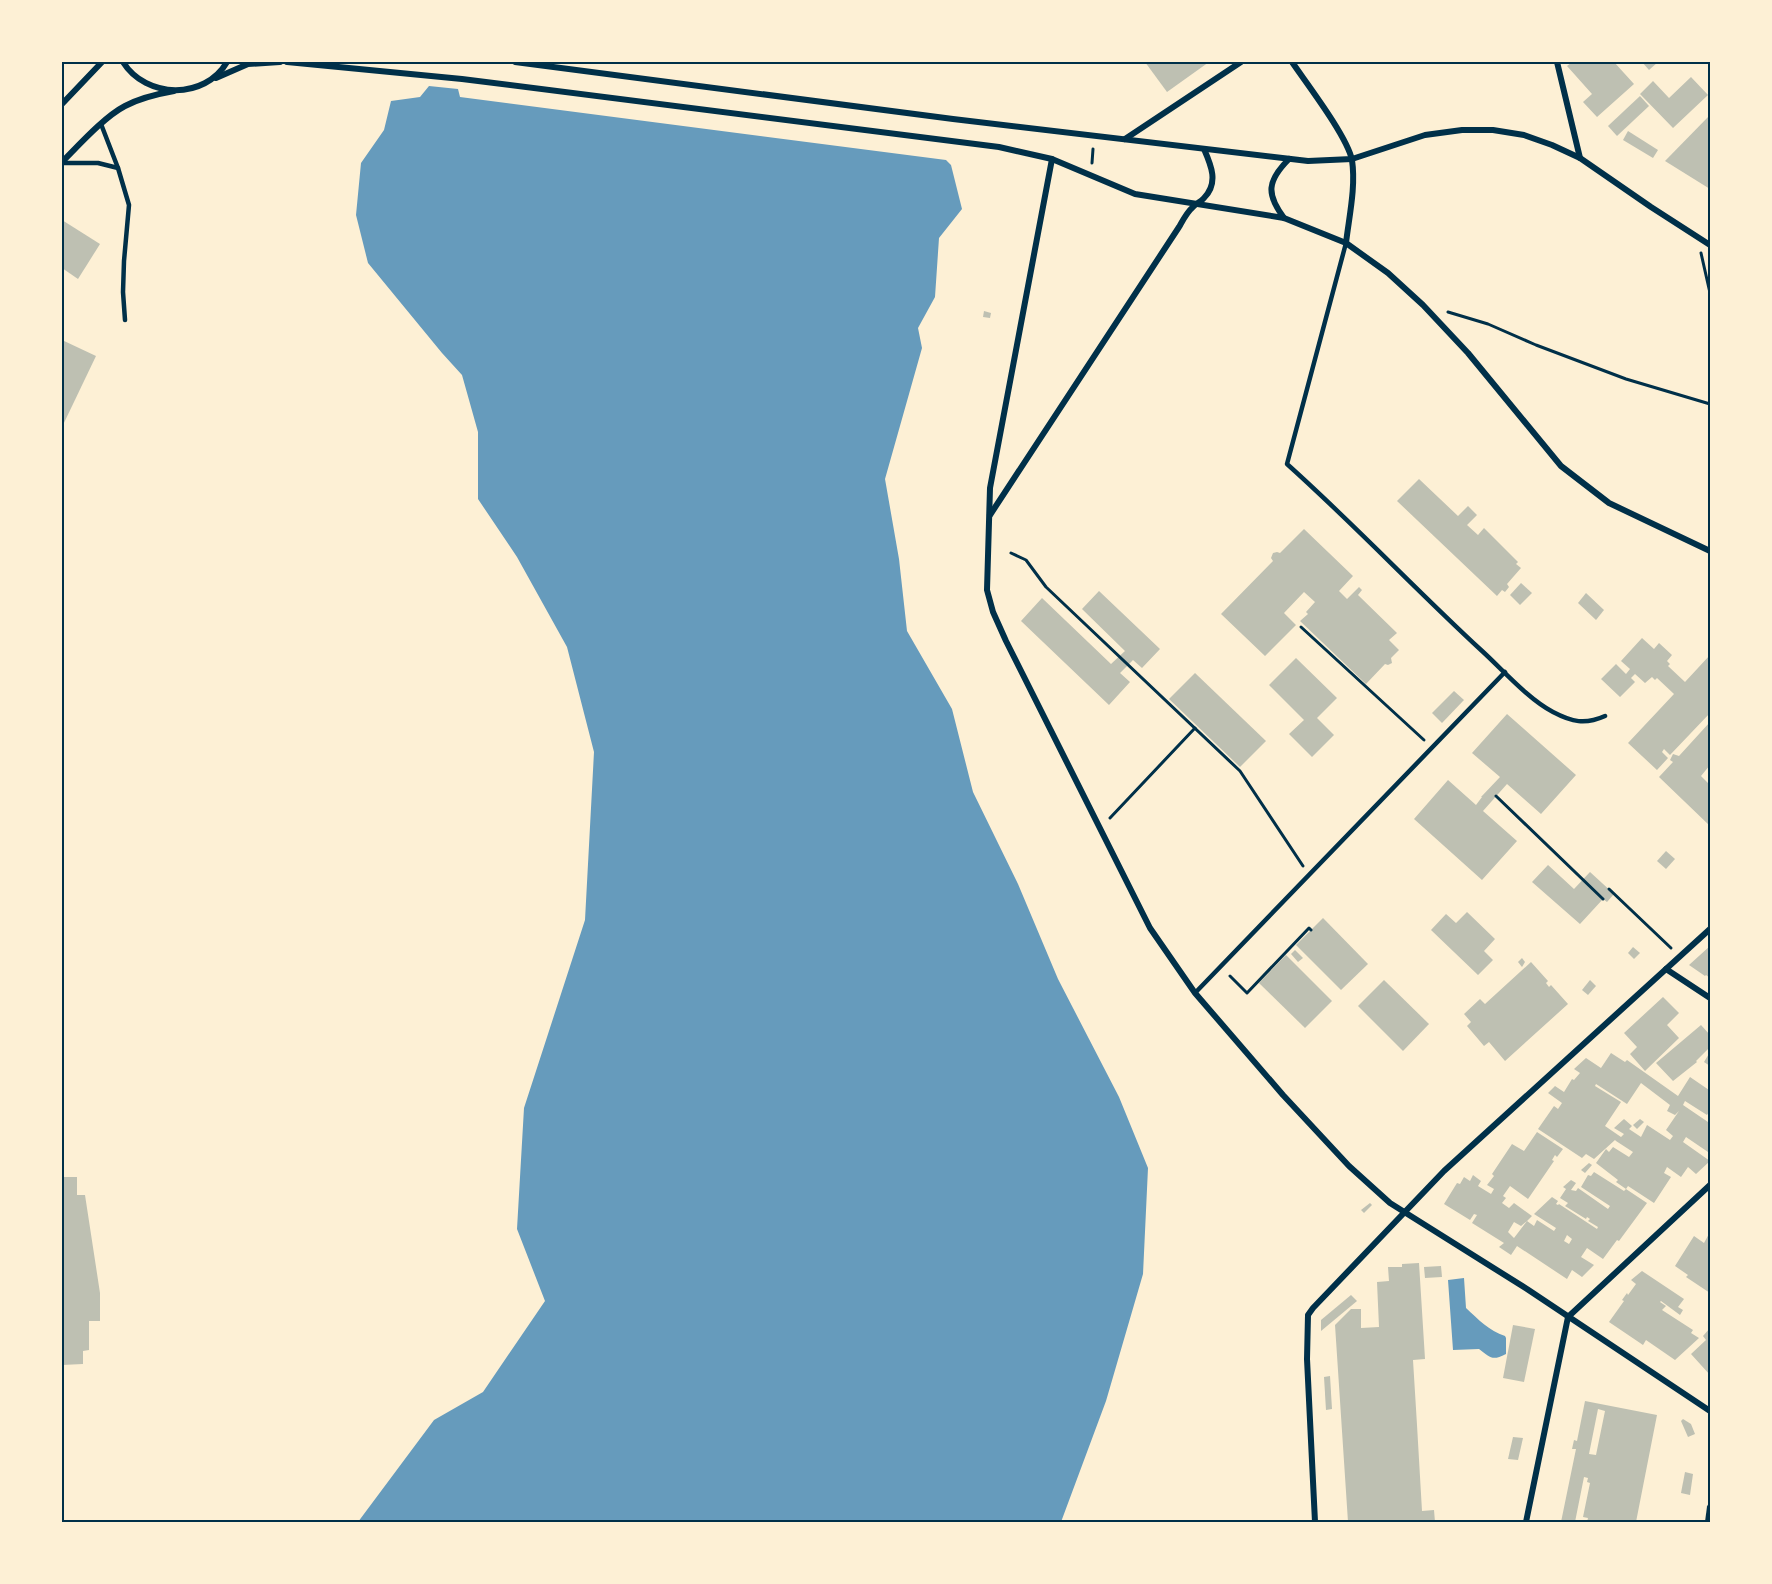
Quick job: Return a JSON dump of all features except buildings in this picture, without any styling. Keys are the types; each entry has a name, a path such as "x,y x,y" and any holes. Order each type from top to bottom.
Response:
{"street":[{"path":"62,104 102,62"},
{"path":"123,62 140,80 174,91"},
{"path":"210,80 224,68 227,62"},
{"path":"62,163 101,124 123,107 146,97 192,88 248,64 280,62"},
{"path":"287,62 429,75 999,147 1052,159 1135,194 1284,219 1346,243 1388,273 1423,305 1468,353 1561,466 1609,503 1710,551"},
{"path":"515,62 953,119 1308,161 1352,159 1425,135 1462,130 1493,130 1524,135 1580,158 1710,245"},
{"path":"1125,139 1240,62"},
{"path":"1292,62 1347,146 1352,159 1353,173 1346,243"},
{"path":"1557,62 1580,158"},
{"path":"990,516 1194,205 1202,201 1210,191 1213,178 1212,167 1204,149"},
{"path":"1052,159 990,488 987,590 993,612 1006,641 1150,928 1195,993 1283,1095 1349,1166 1390,1203 1710,1411"},
{"path":"1284,219 1272,197 1272,187 1274,176 1289,159"},
{"path":"1315,1522 1306,1359 1308,1315 1444,1171 1710,929"},
{"path":"1666,969 1710,998"},
{"path":"1526,1522 1568,1317 1710,1185"},
{"path":"1708,1522 1710,1507"}],"lane":[{"path":"101,124 129,205 124,261 125,320"},
{"path":"62,163 98,163 118,168"},
{"path":"1346,243 1287,464 1442,614 1542,706 1561,716 1580,722 1593,721 1605,716"},
{"path":"1195,993 1505,672"}],"path":[{"path":"1092,165 1093,146"},
{"path":"1696,237 1710,293"},
{"path":"1423,305 1488,324 1626,379 1710,404"},
{"path":"1011,553 1026,560 1046,587 1240,771 1309,875"},
{"path":"1301,627 1432,747"},
{"path":"1110,818 1195,728"},
{"path":"1496,796 1603,899"},
{"path":"1609,889 1681,956"},
{"path":"1230,976 1247,993 1309,928 1311,930"}],"water":[{"path":"429,86 458,89 460,97 946,160 951,165 962,209 939,238 935,297 918,328 922,348 885,479 899,559 907,631 952,709 973,792 1018,884 1058,979 1119,1097 1148,1168 1143,1274 1106,1401 1061,1522 358,1522 434,1420 483,1392 545,1301 517,1229 524,1108 585,920 594,752 567,647 517,557 478,499 478,432 462,375 368,263 356,215 361,163 384,130 391,101 420,97"},
{"path":"1464,1278 1466,1308 1489,1328 1505,1336 1506,1354 1494,1358 1479,1349 1453,1350 1448,1280"}]}
